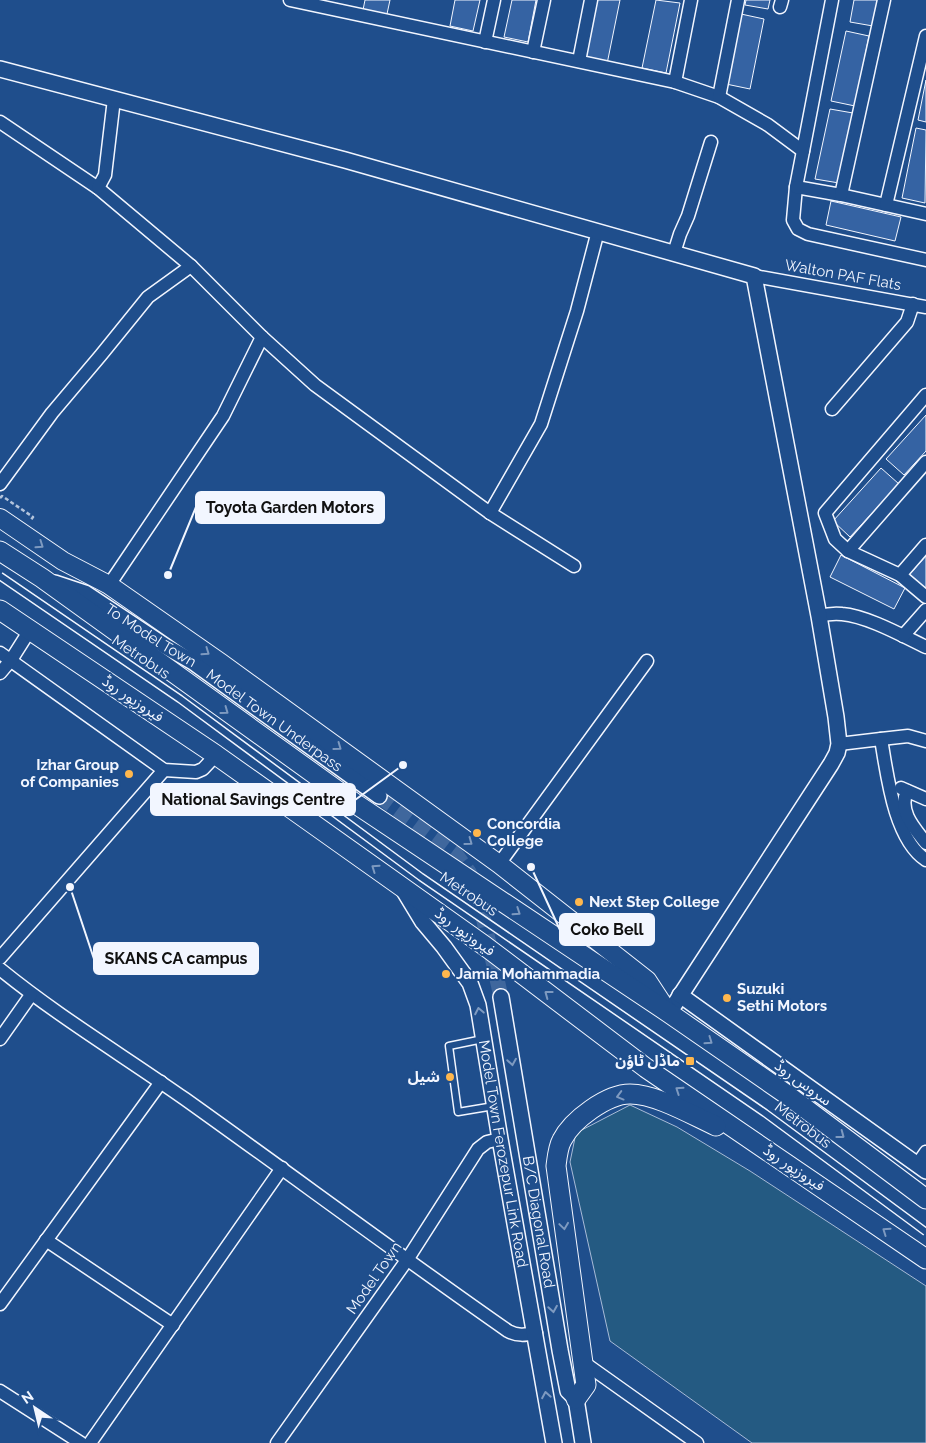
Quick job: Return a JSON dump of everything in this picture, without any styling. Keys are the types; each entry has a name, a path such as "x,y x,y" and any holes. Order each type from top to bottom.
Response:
{"main road":[{"path":"0,518 63,561 110,585 244,679 499,864 647,980 669,1013"},
{"path":"0,551 42,578 356,804 669,1013 786,1094 926,1199"},
{"name":"فیروزپور روڈ","path":"0,610 216,755 485,946 646,1068 926,1259"},
{"path":"576,1399 586,1386 556,1166 561,1141 576,1121 592,1108 611,1099 629,1094 650,1097 763,1147"}],"street":[{"path":"290,0 675,82 719,97 768,125 803,151"},
{"path":"485,42 494,0"},
{"path":"533,52 544,0"},
{"path":"579,61 591,0"},
{"path":"675,82 691,0"},
{"path":"719,97 738,0"},
{"path":"832,0 796,187 793,220 798,229 808,234 926,260"},
{"path":"841,196 884,0"},
{"path":"886,205 926,36"},
{"path":"0,69 345,160 754,276 819,616 839,744 831,764 669,1013"},
{"path":"98,188 105,174 114,99"},
{"path":"0,122 98,188 192,266 262,338 315,385 490,513 574,566"},
{"path":"674,253 688,216 711,142"},
{"path":"796,187 926,214"},
{"path":"490,513 540,424 577,311 598,231"},
{"path":"1,490 52,413 148,297 192,266"},
{"name":"Walton PAF Flats","path":"754,276 926,306"},
{"path":"832,409 907,322 913,304"},
{"path":"110,585 223,416 262,338"},
{"path":"926,395 825,512 835,539 848,551 900,575 926,598"},
{"path":"848,551 926,462"},
{"path":"900,575 926,545"},
{"name":"To Model Town","path":"63,561 98,589 170,640 193,662"},
{"name":"To Model Town","path":"42,578 85,593 165,646 193,662"},
{"path":"903,636 926,610"},
{"path":"819,616 832,613 861,618 926,647"},
{"path":"0,673 5,657 30,630"},
{"path":"5,657 164,770 196,772 203,770 216,755"},
{"path":"499,864 647,661"},
{"name":"Model Town Underpass","path":"193,662 380,796"},
{"path":"839,744 908,736 926,741"},
{"path":"881,739 896,811 903,830 911,845 926,860"},
{"path":"0,958 164,770"},
{"path":"890,786 893,785 926,799"},
{"path":"907,791 904,798 907,816 926,843"},
{"name":"Model Town Ferozepur Link Road","path":"402,887 422,922 444,947 470,983 478,1005 554,1443"},
{"path":"0,969 31,994 161,1082 508,1331 521,1335 536,1333"},
{"path":"0,1040 31,994"},
{"name":"سروس روڈ","path":"680,995 923,1163"},
{"name":"B/C Diagonal Road","path":"501,997 560,1350 568,1391 576,1399 583,1443"},
{"path":"0,1304 161,1082"},
{"name":"Model Town","path":"277,1443 407,1260 478,1149 487,1142 500,1139"},
{"path":"90,1443 282,1168"},
{"path":"46,1240 173,1325"},
{"path":"583,1362 697,1443"},
{"path":"0,1392 81,1443"}],"lane":[{"name":"Metrobus","path":"0,576 180,699 421,876 765,1112 926,1232"},
{"path":"484,1039 449,1046 458,1112 495,1106"}],"path":[{"path":"1,490 33,517"}],"shaded area":[{"path":"630,1105 677,1127 750,1171 926,1286 926,1443 752,1443 610,1341 570,1162 576,1133"}],"building":[{"path":"365,0 390,0 387,14 363,10"},
{"path":"455,0 480,0 473,31 450,26"},
{"path":"512,0 536,0 528,42 504,37"},
{"path":"596,0 620,0 607,64 584,59"},
{"path":"656,0 680,3 666,73 642,68"},
{"path":"746,0 770,0 768,9 745,5"},
{"path":"854,0 879,0 873,26 850,22"},
{"path":"741,14 764,19 750,89 726,84"},
{"path":"846,31 869,36 855,106 831,101"},
{"path":"926,80 926,122 918,120"},
{"path":"830,109 853,113 839,183 815,179"},
{"path":"916,128 926,130 925,203 902,198"},
{"path":"831,201 901,217 895,241 826,225"},
{"path":"926,415 926,451 904,475 886,459"},
{"path":"881,468 899,484 850,537 833,521"},
{"path":"841,555 905,588 894,609 830,577"},
{"path":"926,556 926,591 909,575"}],"tunnel":[{"path":"379,796 455,853 469,872 477,890 501,997"}],"place":[{"name":"Toyota Garden Motors","path":"168,575"},
{"name":"National Savings Centre","path":"403,765"},
{"name":"Izhar Group of Companies","path":"129,774"},
{"name":"Concordia College","path":"477,833"},
{"name":"Coko Bell","path":"531,867"},
{"name":"SKANS CA campus","path":"70,887"},
{"name":"Next Step College","path":"579,902"},
{"name":"Jamia Mohammadia","path":"446,974"},
{"name":"Suzuki Sethi Motors","path":"727,998"},
{"name":"ماڈل ٹاؤن","path":"690,1061"},
{"name":"شیل","path":"450,1077"}]}
